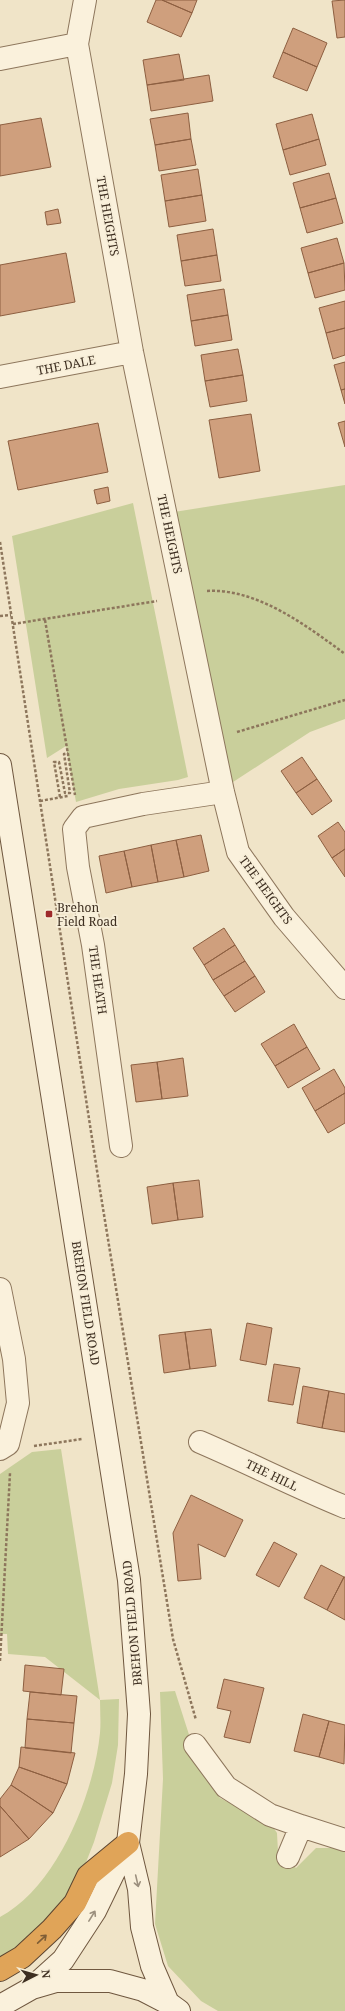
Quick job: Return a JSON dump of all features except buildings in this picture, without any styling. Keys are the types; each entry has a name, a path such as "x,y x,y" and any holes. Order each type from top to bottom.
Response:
{"highway":[{"path":"0,1970 22,1957 52,1929 75,1903 88,1876 128,1844"}],"street":[{"path":"0,59 77,44 85,0"},
{"name":"THE HEIGHTS","path":"77,44 132,352 223,792 238,852 284,917 345,988"},
{"name":"THE DALE","path":"0,377 132,352"},
{"name":"BREHON FIELD ROAD","path":"0,765 107,1433 129,1580 139,1714 136,1774 128,1844 95,1911 63,1960 32,1988"},
{"path":"84,817 143,804 223,792"},
{"name":"THE HEATH","path":"84,817 74,829 78,867 93,945 121,1146"},
{"path":"0,1289 14,1358 18,1403 4,1446"},
{"name":"THE HILL","path":"200,1442 250,1464 300,1489 345,1507"},
{"path":"197,1735 226,1787 270,1815 345,1840"},
{"path":"288,1857 301,1826"},
{"name":"BREHON FIELD ROAD","path":"128,1844 139,1889 142,1927 152,1966 173,2007"},
{"path":"0,2006 32,1988 56,1981 110,1981 143,1990 173,2007"}],"path":[{"path":"0,542 100,1190 173,1639 197,1735"},
{"path":"201,591 220,590 259,601 300,621 345,654"},
{"path":"11,614 13,625 162,600"},
{"path":"0,616 11,614"},
{"path":"45,620 76,802 84,817"},
{"path":"236,732 345,700"},
{"path":"40,800 60,797 54,762 59,762 65,793 70,793 64,754 68,754"},
{"path":"4,1446 22,1448 107,1433"},
{"path":"0,1661 10,1468"}],"green space":[{"path":"345,485 345,719 310,732 230,784 174,512"},
{"path":"133,503 188,777 178,780 119,789 76,802 66,746 47,758 12,536"},
{"path":"61,1449 100,1700 45,1657 8,1654 7,1634 0,1634 0,1474 32,1452"},
{"path":"175,1691 201,1772 220,1798 271,1824 277,1833 278,1852 296,1868 316,1848 333,1848 345,1852 345,2011 218,2011 201,2001 168,1966 155,1924 163,1779 160,1692"},
{"path":"119,1699 118,1745 112,1783 94,1842 81,1875 69,1895 35,1936 0,1959 0,1917 20,1903 39,1884 55,1862 69,1837 81,1810 90,1783 96,1757 100,1729 100,1700"}],"place":[{"name":"Brehon Field Road","path":"49,914"}]}
